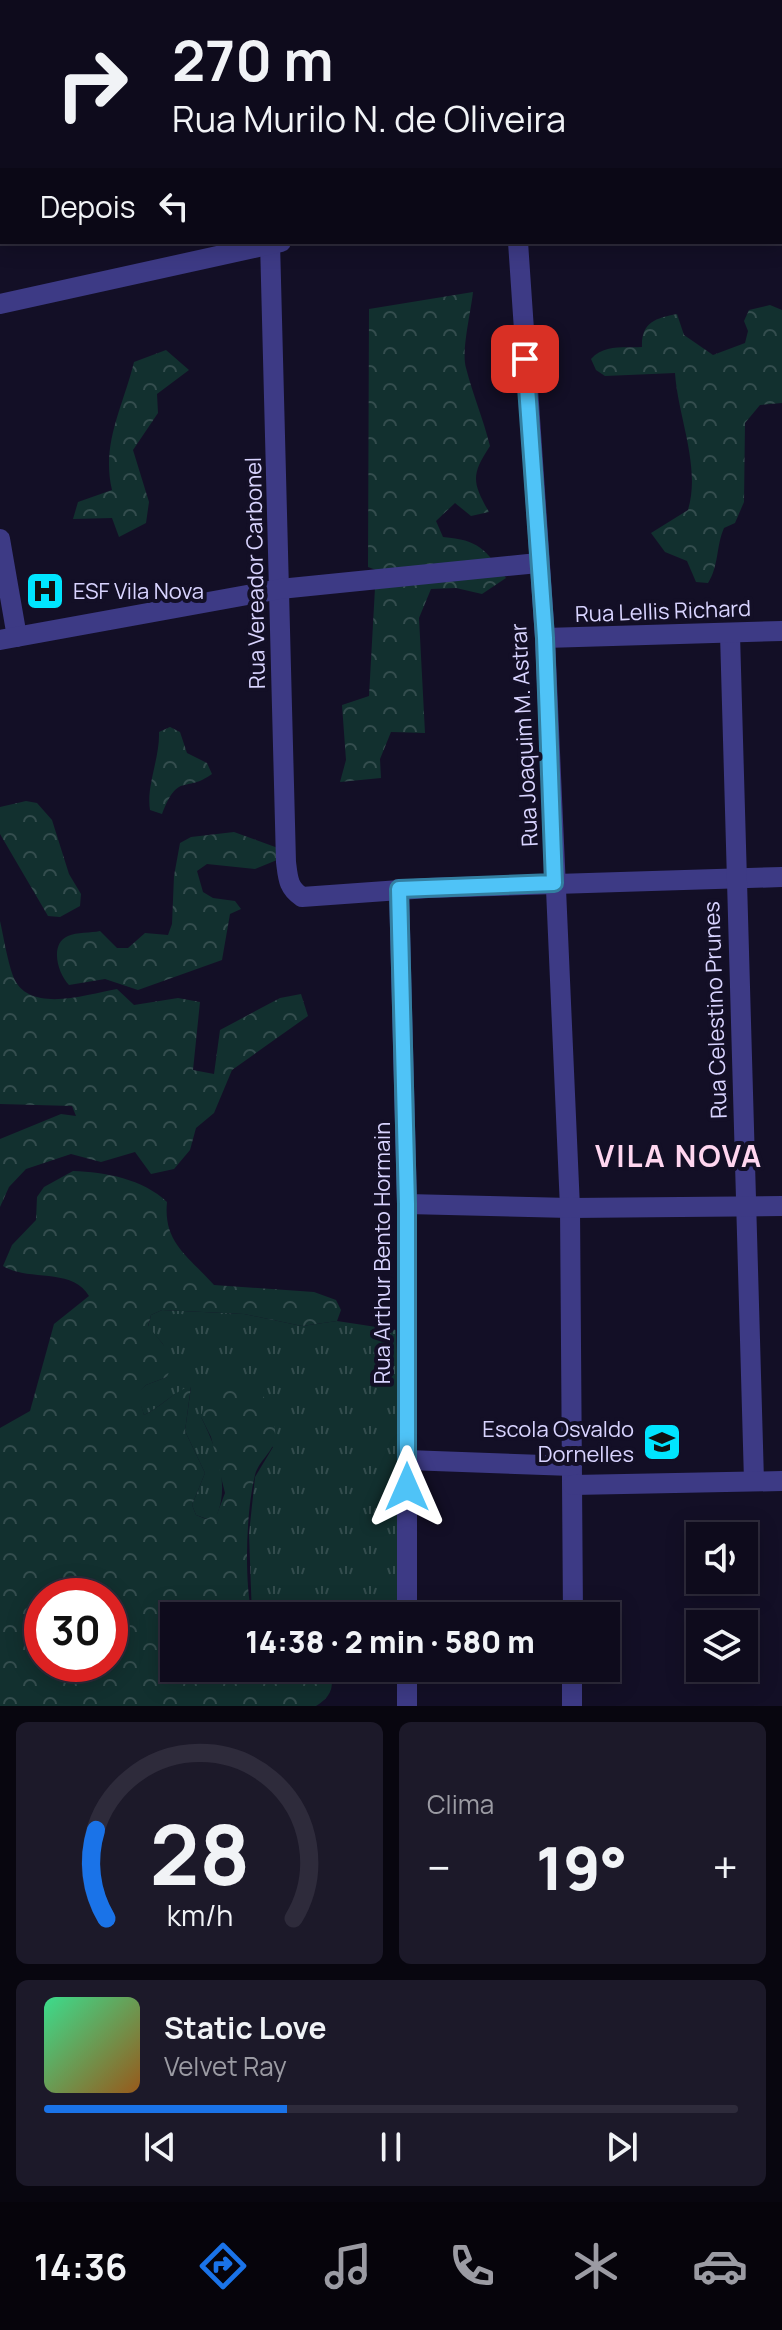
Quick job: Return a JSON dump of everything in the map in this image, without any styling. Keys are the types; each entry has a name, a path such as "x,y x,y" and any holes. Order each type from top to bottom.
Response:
{"street":[{"path":"0,304 270,244"},
{"name":"Rua Vereador Carbonel","path":"275,244 288,883 302,897 399,889"},
{"name":"Rua Joaquim M. Astrar","path":"518,244 545,638 570,1208 573,1602"},
{"path":"0,539 9,638 280,589 538,563"},
{"name":"Rua Lellis Richard","path":"545,638 782,631"},
{"name":"Rua Celestino Prunes","path":"730,634 734,879 754,1481"},
{"path":"399,889 782,877"},
{"name":"Rua Arthur Bento Hormain","path":"399,889 407,1204 407,1602"},
{"path":"407,1204 570,1208 782,1206"},
{"path":"407,1460 573,1475 782,1481"},
{"path":"407,1682 407,1706"},
{"path":"572,1682 572,1706"}],"green space":[{"path":"473,292 465,361 490,446 479,464 476,479 489,512 471,516 455,503 436,521 443,537 465,541 480,548 506,578 482,594 456,588 431,589 419,618 425,733 391,732 380,759 381,778 340,782 346,760 342,705 369,696 376,570 368,567 369,309"},
{"path":"770,305 782,310 782,403 760,405 745,423 744,502 735,523 724,528 708,583 696,582 687,561 665,552 651,533 688,510 691,494 690,459 675,373 605,376 596,370 591,359 608,349 642,347 644,332 651,323 677,314 684,335 713,355 745,343 748,331 744,321 749,310"},
{"path":"166,350 189,370 157,394 158,413 133,450 149,502 146,523 119,537 112,518 73,519 78,502 112,490 109,473 111,441 134,362"},
{"path":"170,727 180,732 187,753 207,763 212,774 173,792 162,814 150,810 149,801 159,732"},
{"path":"26,801 37,803 52,820 69,874 81,894 80,906 60,917 48,916 0,834 0,807"},
{"path":"234,832 278,848 277,860 255,869 207,864 197,871 203,892 213,898 235,901 241,909 230,914 222,960 138,990 105,979 69,985 57,959 62,940 72,935 100,931 117,948 128,948 145,933 168,935 172,924 174,876 180,843 191,837"},
{"path":"0,921 13,976 21,988 31,995 59,999 117,989 134,1005 178,998 200,1002 193,1070 214,1074 220,1030 280,998 301,994 308,1016 232,1070 214,1113 196,1128 190,1150 174,1169 151,1174 135,1152 101,1162 71,1154 26,1169 9,1187 0,1207 0,1139 61,1114 76,1116 72,1106 0,1104"},
{"path":"73,1171 110,1175 135,1182 167,1202 173,1239 214,1285 314,1292 336,1300 341,1310 337,1321 302,1326 244,1314 162,1310 151,1315 148,1326 163,1344 172,1365 167,1377 146,1385 138,1394 144,1415 191,1386 185,1431 205,1473 192,1505 196,1515 206,1519 217,1514 225,1493 211,1437 201,1417 209,1384 236,1380 247,1384 265,1399 275,1423 272,1447 255,1475 250,1507 247,1546 249,1602 160,1602 160,1682 332,1682 326,1698 316,1706 0,1706 0,1428 30,1411 54,1324 89,1296 72,1281 13,1271 3,1266 12,1245 36,1220 37,1197 44,1187"},
{"path":"162,1310 244,1314 302,1326 337,1321 396,1330 407,1597 400,1602 251,1602 249,1534 255,1477 273,1447 201,1417 220,1465 222,1490 217,1515 207,1519 196,1515 192,1505 205,1473 185,1431 191,1387 144,1415 137,1394 146,1385 167,1377 163,1344 148,1327 151,1315"}],"place":[{"name":"ESF Vila Nova","path":"45,591"},
{"name":"Escola Osvaldo Dornelles","path":"662,1442"}],"district":[{"name":"VILA NOVA","path":"679,1157"}],"route":[{"path":"407,1487 407,1204 399,889 554,883 545,638 525,359"}]}
